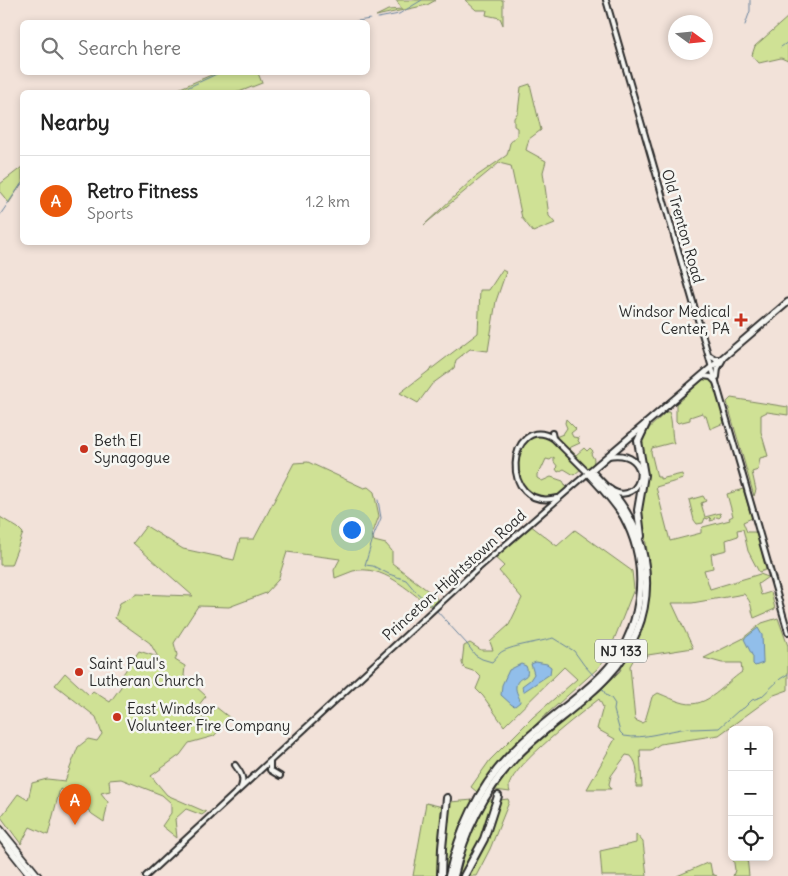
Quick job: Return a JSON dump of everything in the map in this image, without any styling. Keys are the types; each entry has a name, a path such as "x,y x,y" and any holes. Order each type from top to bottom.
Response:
{"highway":[{"path":"643,550 638,510 644,471 638,444 646,424"},
{"name":"NJ 133","path":"448,876 458,840 500,766 519,745 605,672 624,646 634,621 639,603 640,580 638,555 633,537 624,517 614,502 589,472"},
{"name":"NJ 133","path":"487,790 523,749 614,670 625,655 636,634 645,603 646,570 643,550 631,519 610,490"},
{"path":"464,876 484,839 498,796"},
{"path":"442,876 442,848 447,798"},
{"name":"NJ 133","path":"454,876 465,837 479,803"},
{"path":"0,829 38,876"},
{"path":"0,837 31,876"},
{"path":"18,858 24,859"}],"main road":[{"name":"Old Trenton Road","path":"606,0 718,383 788,632"},
{"name":"Princeton-Hightstown Road","path":"146,876 474,572 788,302"},
{"path":"709,354 715,358 723,359 717,374 718,383"},
{"path":"702,376 711,377 718,383"},
{"path":"559,498 543,500 532,496 520,484 515,468 518,450 528,437 541,433 553,435 589,472"},
{"path":"608,456 621,455 628,457 636,463 640,474 638,483 631,491 624,494 610,490"},
{"name":"NJ 133","path":"589,472 610,490"},
{"path":"272,759 270,769 280,776"},
{"path":"235,765 243,779 238,790"}],"green space":[{"path":"396,0 436,0 427,5 376,16 388,10 402,9"},
{"path":"465,0 503,0 503,25 500,18 486,15 487,10 476,10"},
{"path":"788,17 788,61 781,58 759,63 752,55 755,46"},
{"path":"211,75 259,75 262,83 244,90 176,90"},
{"path":"530,84 541,130 529,139 526,150 546,161 543,172 549,216 555,223 533,232 522,218 511,166 499,163 424,225 474,178 507,155 510,143 517,135 514,118 518,112 521,87"},
{"path":"20,169 20,186 9,203 0,192 0,184"},
{"path":"502,270 506,272 496,301 488,351 470,349 456,360 454,368 432,384 418,403 400,393 478,333 480,290 489,290"},
{"path":"705,378 712,380 726,422 710,429 706,416 702,413 690,417 690,420 678,423 676,421 676,404"},
{"path":"731,398 788,407 788,415 767,412 761,415 761,432 768,456 760,458 758,470 752,472 756,490 754,496 727,402"},
{"path":"666,412 669,412 674,444 671,443 652,448 651,452 657,477 660,477 660,479 682,474 683,479 656,487 670,541 701,533 703,527 730,520 729,518 733,516 727,494 743,489 752,518 743,522 747,532 757,532 766,570 759,572 748,551 743,529 737,530 738,536 726,540 727,550 711,554 713,568 704,570 710,589 760,574 768,577 758,584 761,595 771,592 775,609 754,618 750,603 744,594 692,603 672,603 693,648 635,657 630,666 635,720 642,723 645,721 652,697 658,693 684,703 692,704 708,699 742,672 741,663 722,663 704,658 742,639 762,623 778,618 788,646 788,690 774,695 731,726 728,726 728,728 719,735 660,744 651,750 640,750 642,787 636,787 637,771 634,759 626,755 611,776 609,784 611,789 587,789 615,739 597,729 603,707 599,699 523,764 509,785 510,792 495,790 512,767 538,740 600,691 620,671 640,632 647,612 650,590 650,571 641,509 647,473 640,440 643,434"},
{"path":"566,419 576,429 571,433 573,437 579,438 578,441 580,443 569,448 576,455 584,448 587,451 590,448 593,451 591,454 594,459 593,468 588,473 582,468 574,475 564,469 558,472 554,457 550,460 546,459 537,474 537,478 542,481 551,477 563,481 568,490 552,499 537,499 530,495 520,482 515,461 529,437 537,433 553,438 563,434 567,428"},
{"path":"308,462 364,488 368,487 374,492 379,516 372,535 374,541 386,544 392,551 392,563 436,597 438,601 429,606 394,580 374,571 353,571 335,578 334,570 340,559 287,552 278,580 266,593 229,607 198,606 174,643 177,655 175,660 185,666 184,676 206,696 194,711 204,719 216,707 230,718 214,736 189,743 180,755 151,776 167,795 206,812 202,815 186,809 175,819 177,838 162,826 171,813 171,803 162,795 121,779 109,780 110,791 101,793 108,802 104,822 92,814 73,794 60,789 48,835 30,827 21,844 1,817 18,794 28,800 32,783 47,779 65,781 78,747 88,739 97,741 102,734 96,717 55,685 65,673 89,695 93,691 110,702 123,684 119,680 139,651 158,657 150,643 115,618 120,603 137,594 193,596 133,543 146,526 183,549 234,560 240,539 254,539 294,463"},
{"path":"703,496 706,501 701,503 705,517 720,513 721,516 710,521 709,517 708,519 705,518 703,523 697,524 694,520 689,500"},
{"path":"0,517 23,533 11,565 0,565"},
{"path":"530,525 557,546 575,530 632,571 634,589 608,655 597,669 538,722 504,756 477,792 471,787 490,760 533,717 577,679 564,667 504,726 476,689 481,677 476,672 464,668 462,663 464,646 470,643 481,650 493,650 490,642 509,625 522,598 499,571 504,566 492,555"},
{"path":"508,799 509,802 490,849 476,876 468,876 484,845 500,800"},
{"path":"473,800 456,837 445,872 446,828 450,802"},
{"path":"488,800 494,800 484,834 462,876 458,876 469,838"},
{"path":"426,803 443,807 439,841 439,876 413,876"},
{"path":"636,834 643,842 647,876 602,876 600,851 636,843"},
{"path":"734,861 747,861 749,876 733,876 735,870"},
{"path":"710,863 712,874 717,876 677,876"}],"water":[{"path":"758,628 762,635 763,663 755,666 753,664 753,657 744,639"},
{"path":"536,662 547,664 551,667 550,674 523,692 522,686 534,674 531,664"},
{"path":"521,664 526,666 527,674 517,682 516,688 520,702 515,706 501,695 502,685 509,670"}],"waterway":[{"path":"378,18 399,14 422,0"},
{"path":"745,25 750,11 750,0"},
{"path":"364,20 370,19"},
{"path":"781,47 788,42"},
{"path":"182,90 215,75"},
{"path":"0,215 20,186"},
{"path":"378,500 381,518 365,565 373,566 406,580 431,605"},
{"path":"436,610 475,655 482,659 492,662 504,651 553,638 574,651 595,677"},
{"path":"602,688 615,704 614,710 620,732 624,736 640,737 689,728 719,728 752,700 761,697 788,674"}],"place":[{"name":"Windsor Medical Center, PA","path":"741,320"},
{"name":"Beth El Synagogue","path":"84,449"},
{"name":"Saint Paul's Lutheran Church","path":"79,672"},
{"name":"East Windsor Volunteer Fire Company","path":"117,717"},
{"name":"Retro Fitness","path":"75,825"}]}
